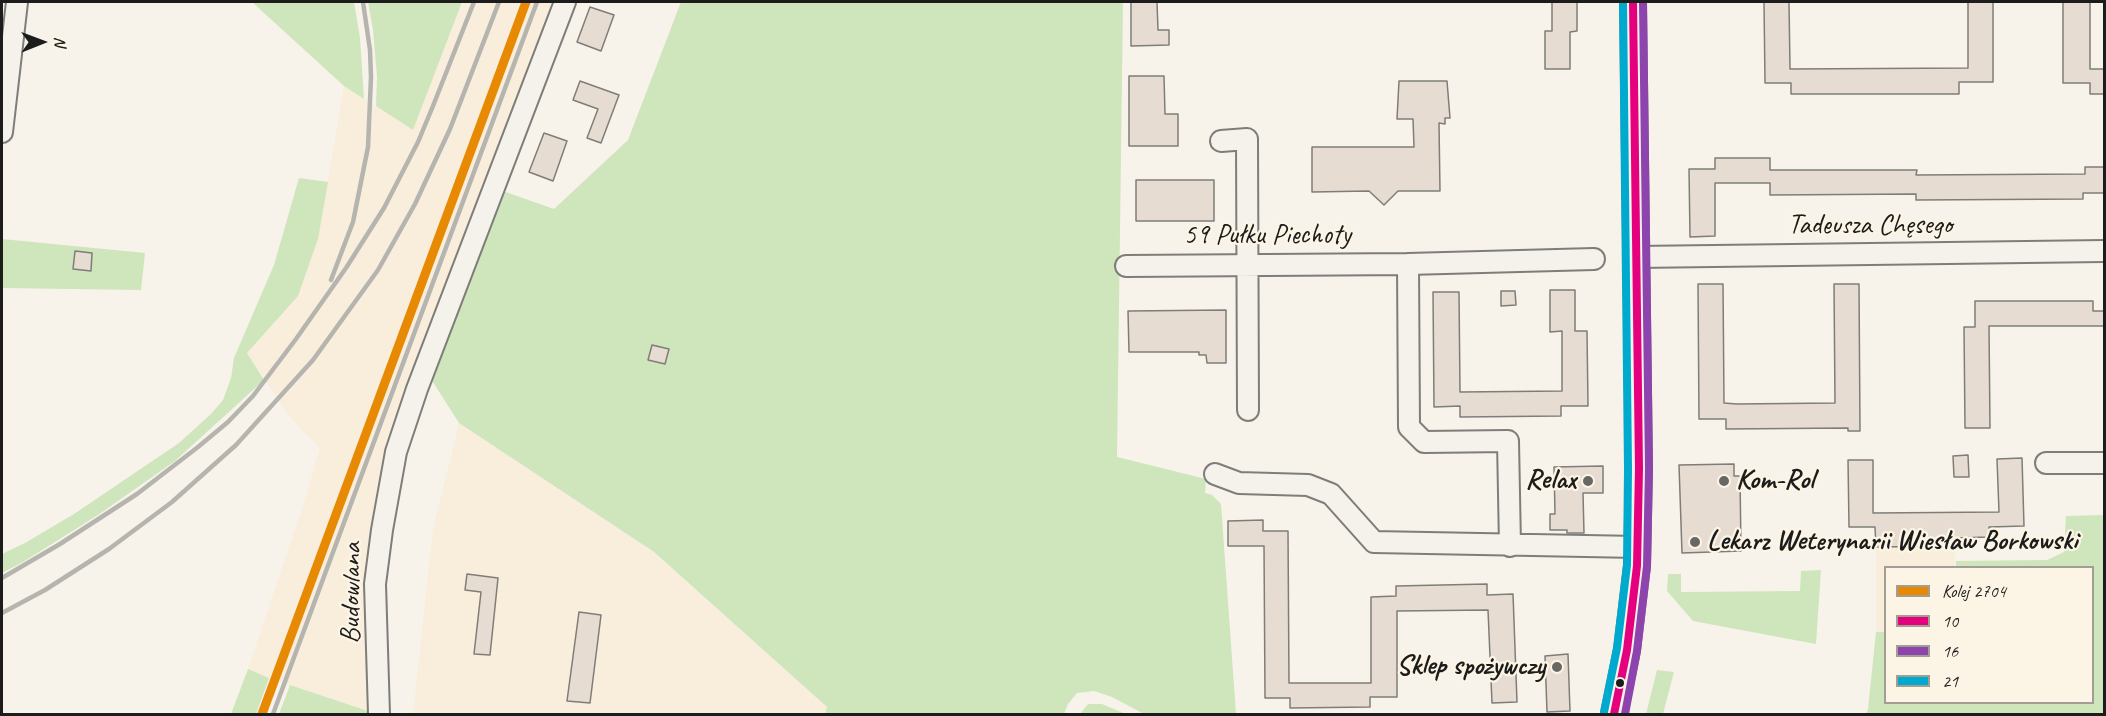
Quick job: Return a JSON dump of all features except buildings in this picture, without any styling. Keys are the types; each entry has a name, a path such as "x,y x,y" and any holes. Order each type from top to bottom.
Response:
{"street":[{"path":"2,132 17,2"},
{"name":"Budowlana","path":"379,714 375,584 396,452 417,389 565,2"},
{"path":"1614,714 1627,650 1638,547 1639,458 1633,2"},
{"path":"1221,141 1247,140 1248,410"},
{"name":"Tadeusza Chęsego","path":"1636,257 2104,251"},
{"name":"59 Pułku Piechoty","path":"1126,266 1249,265 1408,273 1594,259"},
{"path":"1408,273 1409,427 1424,442 1508,441 1510,546"},
{"path":"2046,463 2104,463"},
{"path":"1215,474 1239,483 1308,485 1331,494 1374,542 1638,547"}],"shaded area":[{"path":"462,2 554,2 410,386 391,446 371,712 248,669 320,448 288,415 247,353 298,296 318,239 344,86 413,130"},
{"path":"459,423 653,552 827,707 825,714 413,714 433,529"},
{"path":"1955,538 1955,566 1884,566 1884,632 1876,632 1876,539"}],"green space":[{"path":"252,2 354,2 360,38 364,99 344,86"},
{"path":"368,2 462,2 413,130 376,106 377,77"},
{"path":"681,2 1123,2 1117,457 1206,479 1205,493 1212,495 1221,504 1236,714 1144,714 1112,697 1094,691 1077,693 1068,704 1064,714 825,714 827,707 654,552 459,423 431,379 500,190 554,209 628,140"},
{"path":"299,178 328,182 318,239 298,296 247,353 264,380 175,461 98,515 2,573 2,554 74,514 179,443 223,400 231,378 234,358 274,265"},
{"path":"2,239 145,253 141,290 2,288"},
{"path":"2104,515 2104,714 1866,714 1876,632 1884,632 1884,704 2094,704 2094,566 1956,566 1956,561 2047,560 2064,552 2066,516"},
{"path":"1821,570 1816,644 1693,621 1667,591 1668,574 1681,574 1681,592 1800,591 1801,571"},
{"path":"248,669 269,678 256,714 231,714"},
{"path":"1657,670 1674,672 1663,714 1646,714"},
{"path":"290,685 371,712 371,714 279,714"},
{"path":"1088,704 1102,704 1126,714 1080,714"}],"railway":[{"path":"331,280 353,222 368,147 371,77 370,50 363,2"},
{"path":"2,578 137,494 228,422 253,396 346,268 384,208 418,142 474,2"},
{"path":"2,613 45,590 109,549 172,502 236,445 313,360 378,270 415,204 450,129 499,2"},
{"path":"273,714 537,2"}],"rail line":[{"name":"2704","path":"262,714 526,2"}],"transit line":[{"name":"21","path":"1604,712 1617,648 1627,565 1623,2"},
{"name":"10","path":"1614,714 1627,650 1637,566 1639,469 1633,2"},
{"name":"16","path":"1625,714 1637,651 1647,566 1649,469 1643,2"}],"place":[{"name":"Relax","path":"1588,481"},
{"name":"Kom-Rol","path":"1724,481"},
{"name":"Lekarz Weterynarii Wiesław Borkowski","path":"1695,542"},
{"name":"Sklep spożywczy","path":"1557,667"}]}
